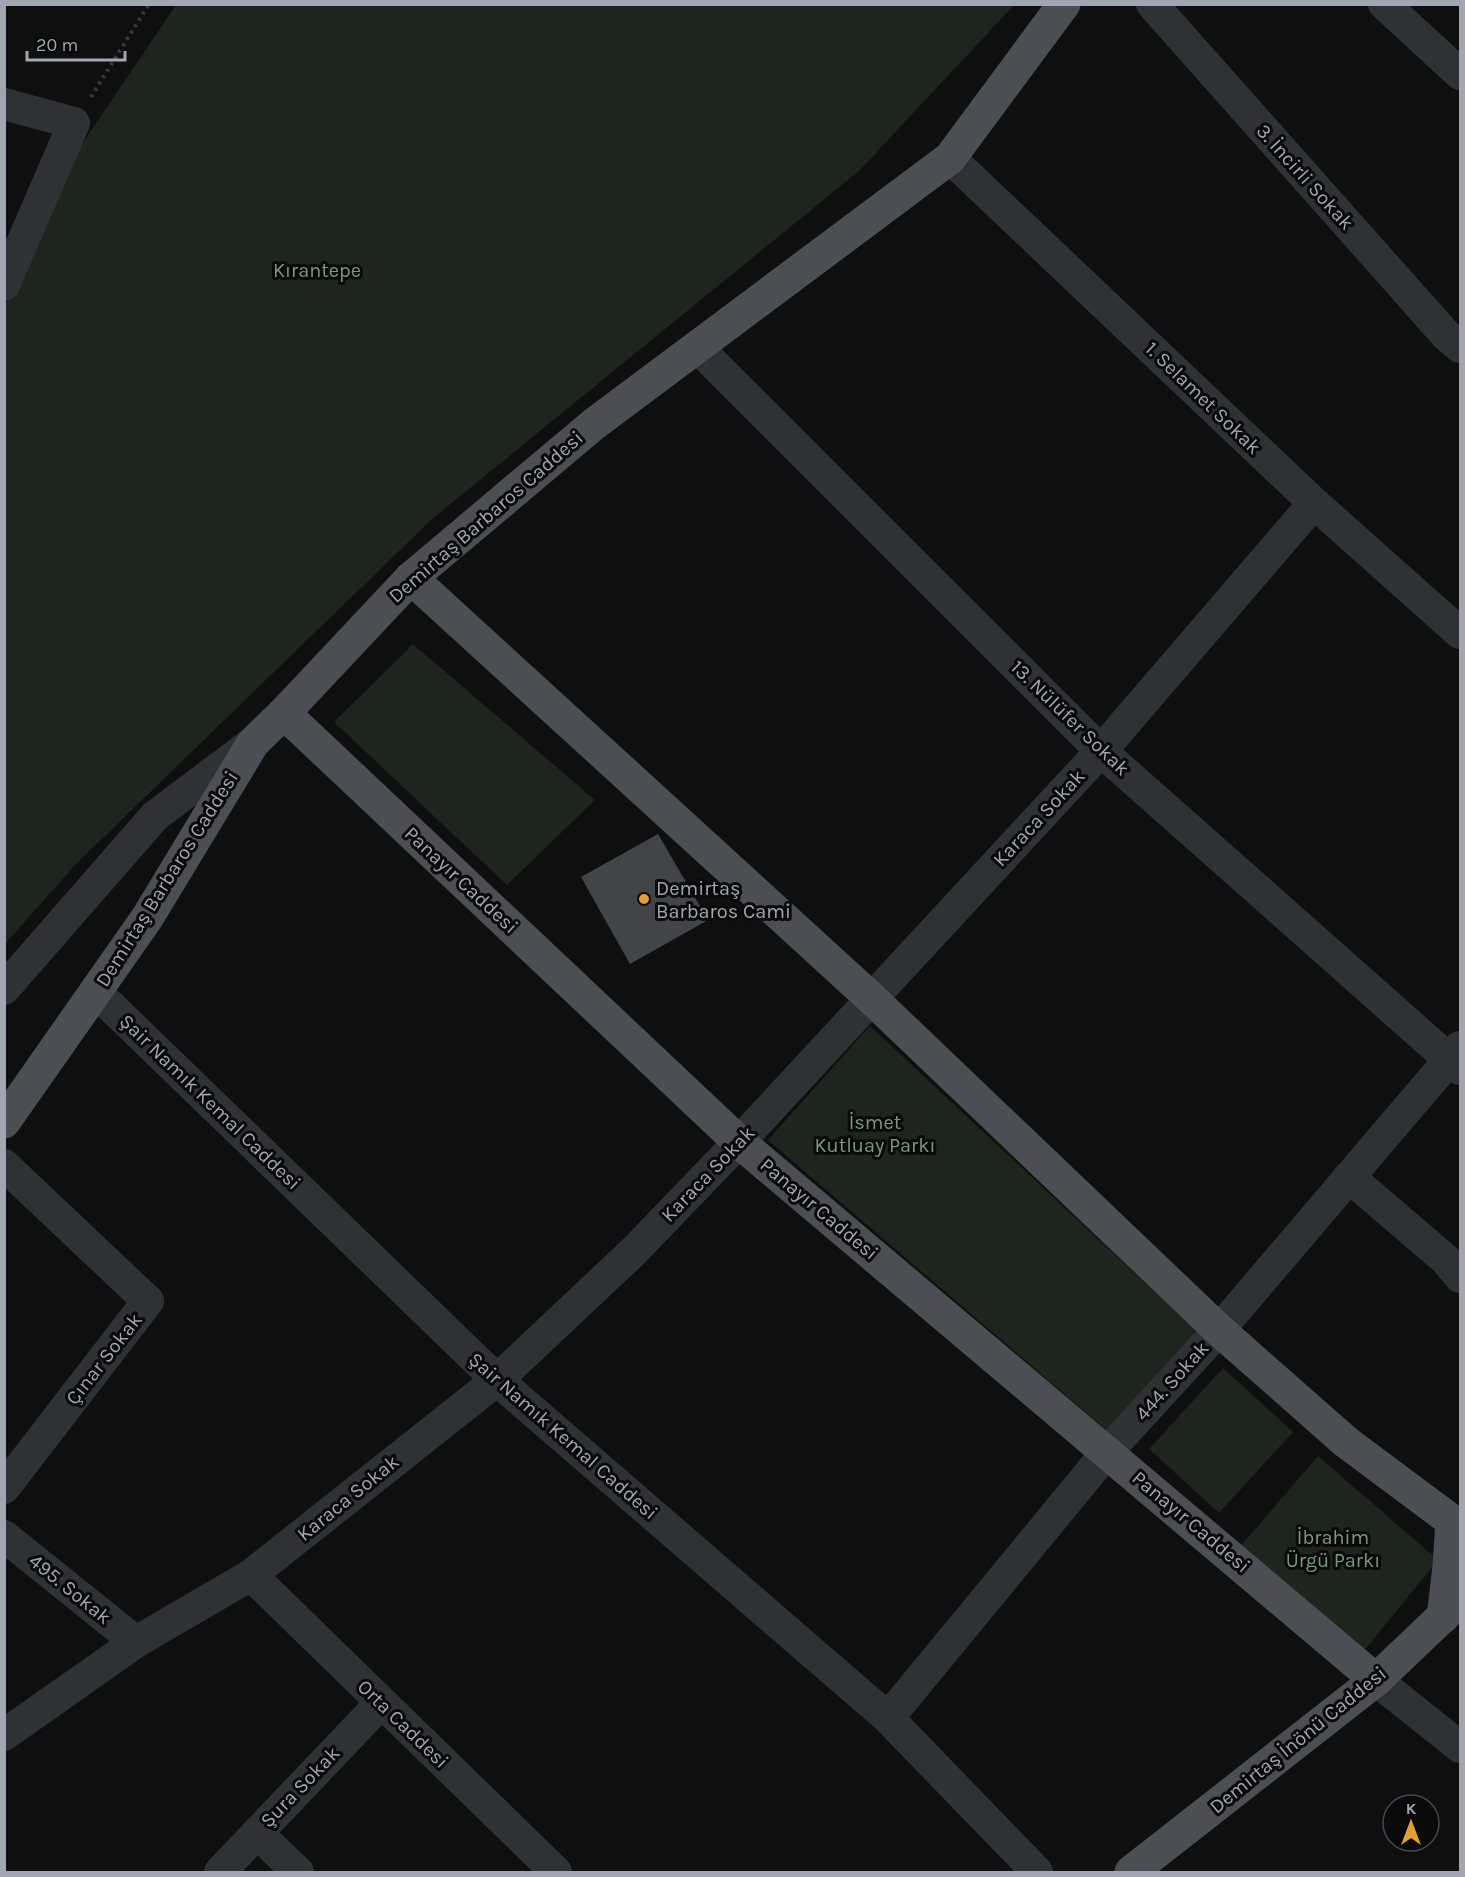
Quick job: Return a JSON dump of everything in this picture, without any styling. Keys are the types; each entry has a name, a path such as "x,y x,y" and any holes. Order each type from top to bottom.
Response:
{"main road":[{"name":"Demirtaş Barbaros Caddesi","path":"4,1122 147,918 253,742 284,713 411,578 594,424 950,158 1064,4"},
{"path":"411,578 871,998 1219,1330 1346,1442 1456,1522 1449,1567 1452,1608"},
{"name":"Panayır Caddesi","path":"284,713 739,1142 1376,1680"},
{"name":"Demirtaş İnönü Caddesi","path":"1131,1872 1376,1680 1452,1608"}],"street":[{"name":"3. İncirli Sokak","path":"1152,4 1446,335 1461,347"},
{"path":"1384,4 1461,74"},
{"path":"4,104 74,123 4,285"},
{"name":"1. Selamet Sokak","path":"950,158 1314,503 1461,633"},
{"name":"13. Nülüfer Sokak","path":"698,348 1101,751 1457,1059"},
{"name":"Karaca Sokak","path":"4,1735 136,1642 251,1575 497,1380 634,1251 739,1142 1101,751 1314,503"},
{"path":"4,989 155,816 253,742"},
{"name":"Şair Namık Kemal Caddesi","path":"96,992 497,1380 888,1718 1037,1872"},
{"name":"444. Sokak","path":"888,1718 1108,1452 1219,1330 1349,1177 1457,1059"},
{"name":"Çınar Sokak","path":"4,1165 148,1301 4,1488"},
{"path":"1349,1177 1445,1259 1461,1277"},
{"name":"495. Sokak","path":"4,1536 136,1642"},
{"name":"Orta Caddesi","path":"251,1575 555,1872"},
{"path":"1376,1680 1461,1747"},
{"name":"Şura Sokak","path":"220,1872 381,1703"},
{"path":"257,1833 298,1872"}],"path":[{"path":"74,123 149,4"}],"green space":[{"name":"Kırantepe","path":"176,5 1014,5 859,171 432,519 76,864 5,944 5,308 36,212"},
{"path":"413,644 595,800 507,885 334,722"},
{"name":"İsmet Kutluay Parkı","path":"870,1026 1202,1336 1111,1434 768,1140"},
{"path":"1223,1368 1293,1432 1219,1513 1149,1449"},
{"name":"İbrahim Ürgü Parkı","path":"1318,1456 1438,1560 1363,1652 1239,1548"}],"building":[{"name":"Demirtaş Barbaros Cami","path":"658,834 708,920 630,964 581,877"}],"place":[{"name":"Demirtaş Barbaros Cami","path":"644,899"}]}
